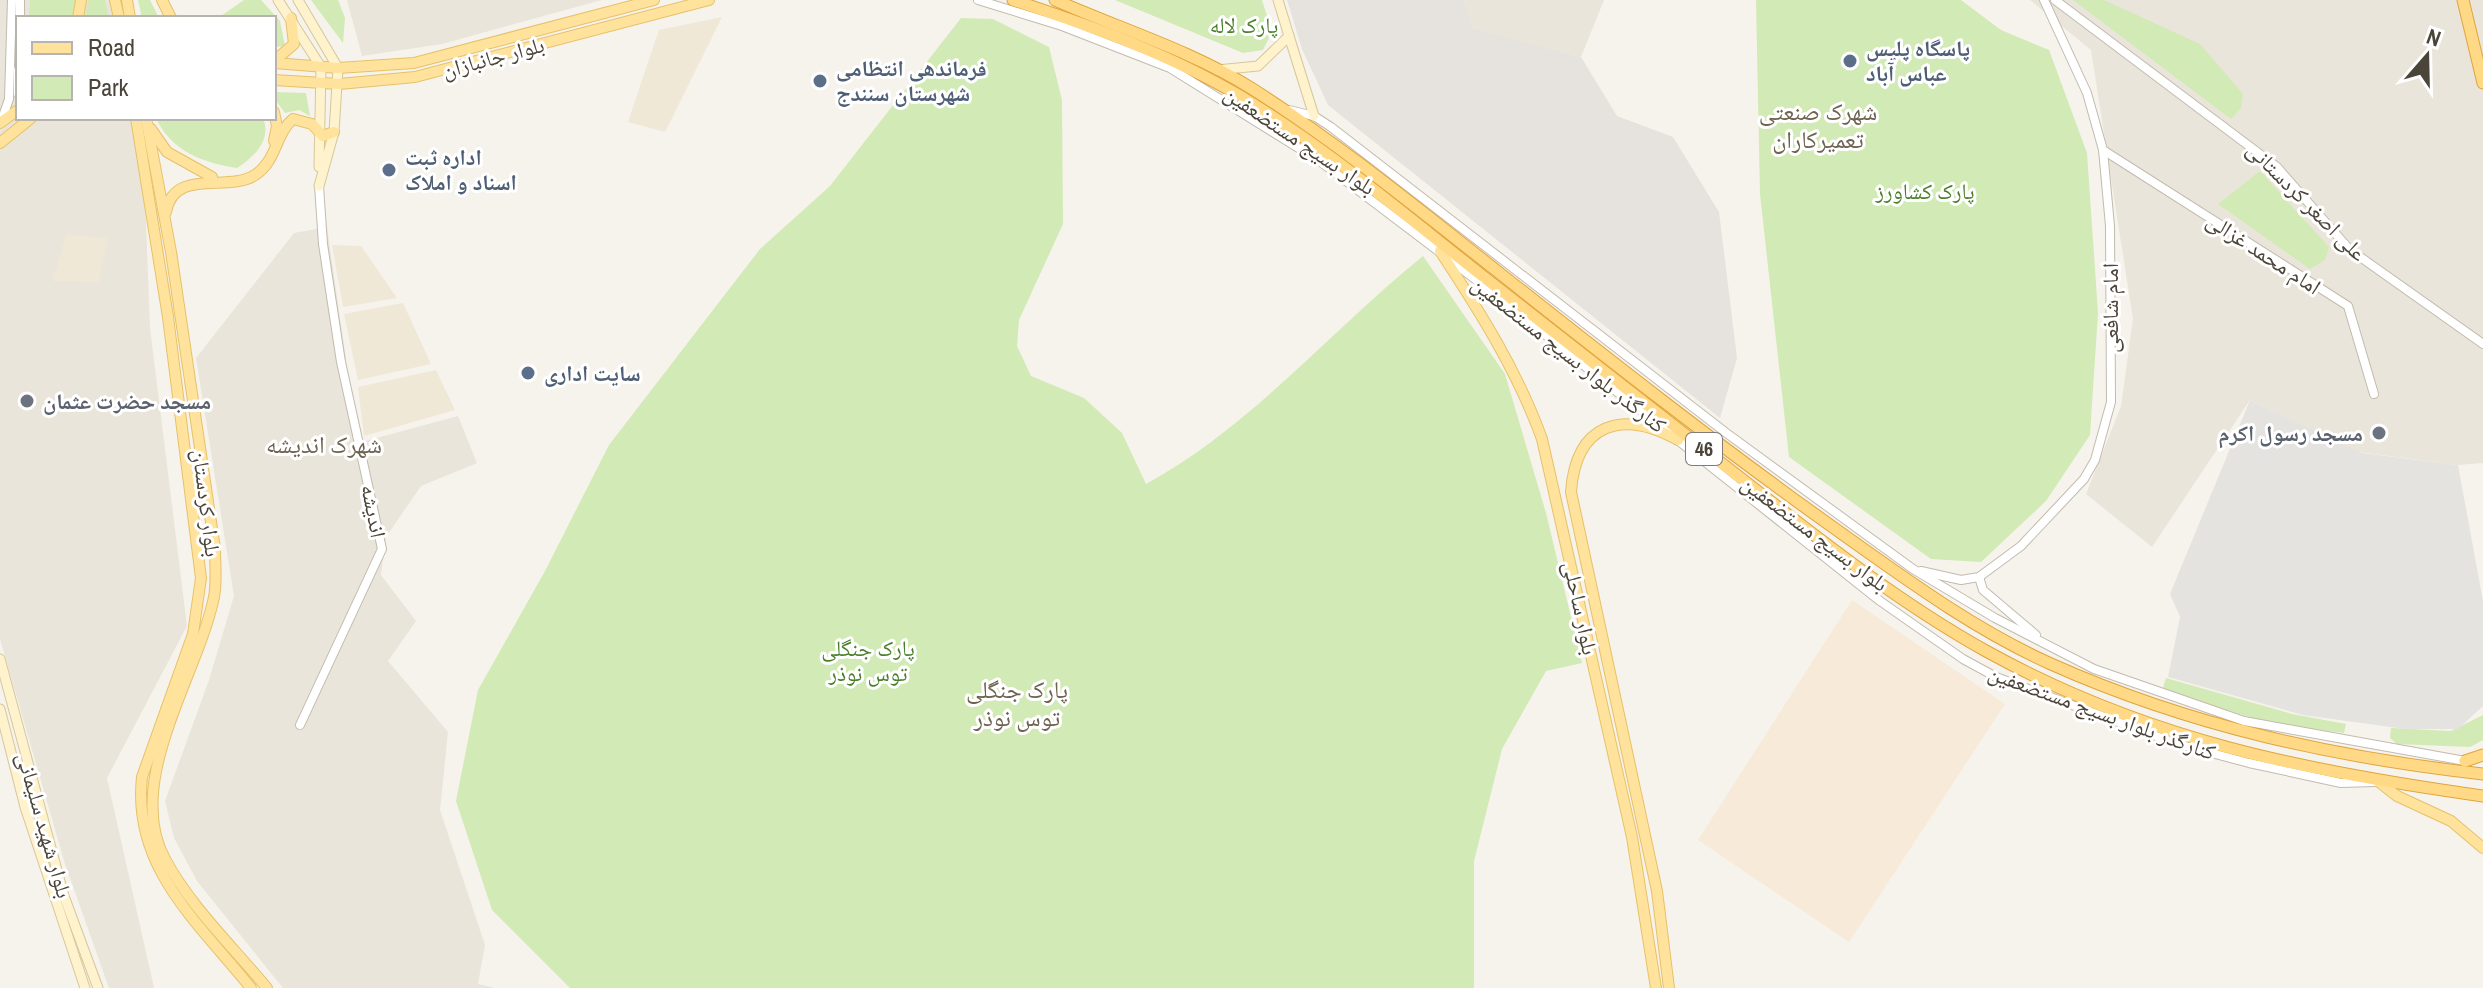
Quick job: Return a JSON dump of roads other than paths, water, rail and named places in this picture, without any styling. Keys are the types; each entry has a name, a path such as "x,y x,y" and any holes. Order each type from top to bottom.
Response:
{"highway":[{"name":"بلوار بسیج مستضعفین","path":"1013,0 1115,36 1175,62 1241,97 1396,207 1802,526 1933,619 1985,651 2043,681 2182,735 2247,755 2378,781 2483,796"},
{"name":"بلوار بسیج مستضعفین","path":"1055,0 1217,70 1280,107 1746,464 1888,566 1991,633 2049,663 2187,717 2296,746 2483,774"},
{"path":"2463,0 2483,83"},
{"path":"2465,761 2483,755"},
{"path":"2465,761 2483,765"}],"main road":[{"path":"278,0 321,67"},
{"path":"298,0 338,68"},
{"name":"بلوار جانبازان","path":"276,62 338,68 414,63 619,4 654,0"},
{"name":"بلوار جانبازان","path":"276,80 339,84 415,77 709,0"},
{"path":"1278,0 1314,116"},
{"path":"276,61 289,52 294,44 291,18"},
{"path":"1217,70 1258,66 1289,36"},
{"name":"اندیشه","path":"319,186 321,67"},
{"name":"اندیشه","path":"319,186 334,132 338,68"},
{"path":"164,218 167,205 188,185 202,181 227,184 254,176 271,160 285,126 293,119 305,120 328,137 334,132"},
{"path":"0,143 29,120"},
{"name":"بلوار کردستان","path":"136,120 200,556 199,597 193,634 161,750 153,797 155,830 164,858 177,879 267,988"},
{"name":"بلوار کردستان","path":"146,120 171,252 215,549 214,595 142,777 140,800 143,831 152,859 164,881 251,988"},
{"name":"بلوار کردستان","path":"147,120 156,140 175,158 200,174 226,179 249,172 267,158 277,126 276,120"},
{"name":"بلوار ساحلی","path":"1440,251 1503,349 1527,395 1553,480 1632,837 1656,988"},
{"path":"158,255 171,252"},
{"path":"1553,480 1560,469 1572,477 1583,450 1599,432 1614,424 1622,422 1652,426 1678,440"},
{"name":"بلوار ساحلی","path":"1572,477 1575,517 1657,891 1669,988"},
{"name":"بلوار شهید سلیمانی","path":"0,659 56,869 98,988"},
{"path":"0,708 7,710 12,704"},
{"name":"بلوار شهید سلیمانی","path":"0,708 25,807 85,988"},
{"path":"4,726 9,720 17,723"},
{"path":"2378,781 2397,796 2417,802 2451,821 2483,848"},
{"path":"73,952 84,948"}],"street":[{"path":"0,123 9,99 12,0"},
{"name":"کنارگذر بلوار بسیج مستضعفین","path":"978,0 1062,26 1170,68 1236,106 1321,162 1440,251 1880,601 1963,659 1996,677 2178,744 2341,783 2378,781"},
{"name":"امام شافعی","path":"1979,577 2021,546 2084,479 2099,445 2111,402 2110,226 2103,150 2087,93 2044,0"},
{"name":"علی اصغر کردستانی","path":"2055,0 2218,119 2277,167 2349,249 2483,344"},
{"path":"1115,36 1133,53"},
{"path":"1280,107 1314,116 1325,139"},
{"name":"کنارگذر بلوار بسیج مستضعفین","path":"1314,116 1725,432 1913,569 2053,648 2138,687 2244,721 2465,761"},
{"name":"امام محمد غزالی","path":"2103,150 2348,306 2374,394"},
{"name":"اندیشه","path":"300,725 382,549 341,362 323,244 319,186"},
{"path":"1913,569 1961,580 1979,577 1983,590 2053,648"}],"place":[{"name":"پاسگاه پلیس عباس آباد","path":"1850,61"},
{"name":"فرماندهی انتظامی شهرستان سنندج","path":"820,81"},
{"name":"اداره ثبت اسناد و املاک","path":"389,170"},
{"name":"سایت اداری","path":"528,373"},
{"name":"مسجد حضرت عثمان","path":"27,401"},
{"name":"مسجد رسول اکرم","path":"2379,433"}],"district":[{"name":"شهرک صنعتی تعمیرکاران","path":"1818,126"},
{"name":"شهرک اندیشه","path":"324,445"},
{"name":"پارک جنگلی توس نوذر","path":"1017,704"}],"park label":[{"name":"پارک لاله","path":"1244,25"},
{"name":"پارک کشاورز","path":"1925,191"}]}
